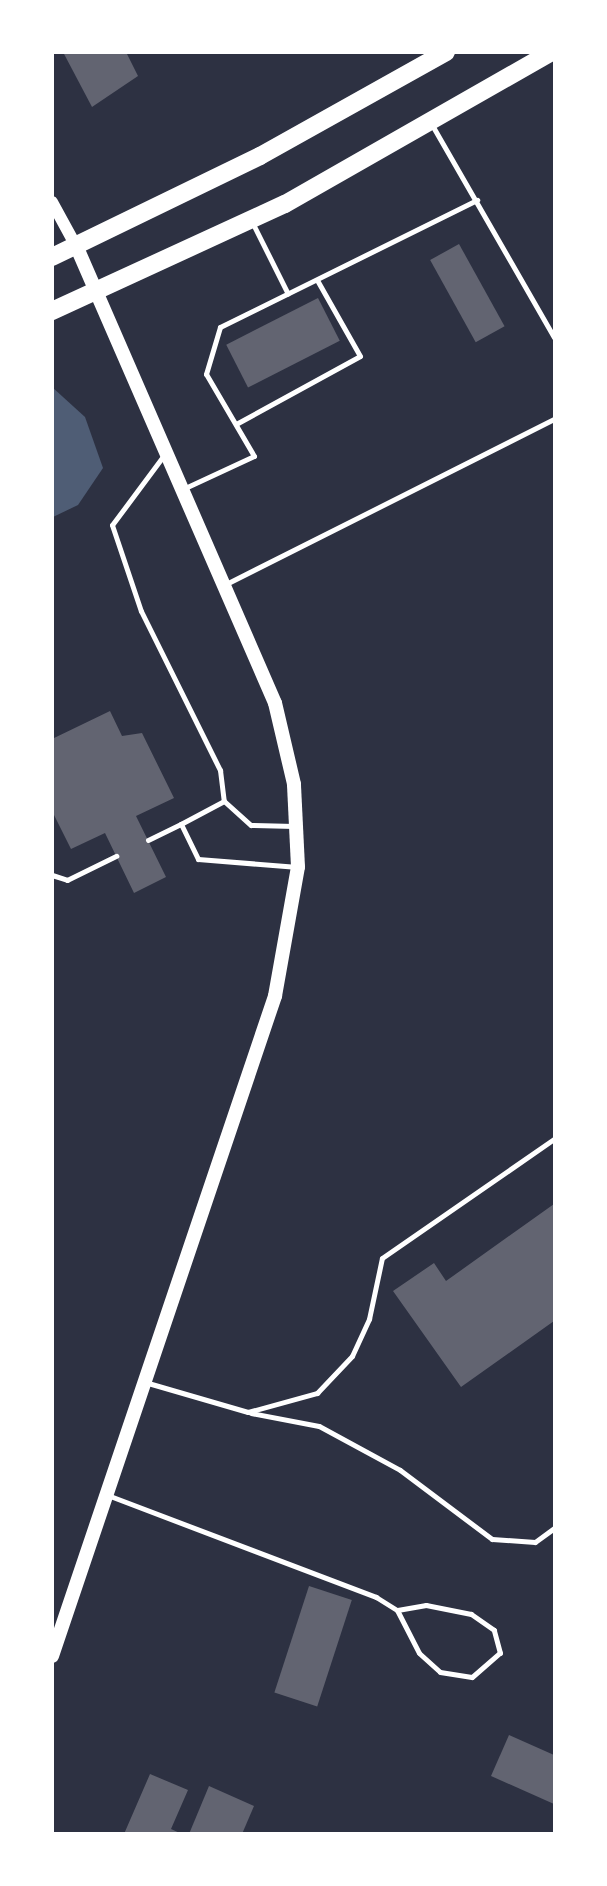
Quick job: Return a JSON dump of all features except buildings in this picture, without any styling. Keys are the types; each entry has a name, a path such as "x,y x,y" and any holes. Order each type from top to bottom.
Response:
{"main road":[{"path":"52,257 260,156 446,52"},
{"path":"52,311 251,221 431,124 552,52"},
{"path":"52,1656 110,1496 275,996 298,867 298,826 275,703 226,584 76,246"}],"street":[{"path":"52,202 76,246"}],"lane":[{"path":"431,124 555,337"},
{"path":"184,489 254,456 206,374 220,327 477,200"},
{"path":"251,221 288,294"},
{"path":"236,424 360,356 317,280"},
{"path":"226,584 555,419"},
{"path":"167,451 112,525 141,611 220,770 224,801 251,825 298,826"},
{"path":"148,840 224,801"},
{"path":"181,824 198,859 298,867"},
{"path":"52,875 67,880 116,856"},
{"path":"248,1412 317,1393 352,1356 369,1319 382,1258 555,1139"},
{"path":"148,1383 248,1412 319,1426 400,1470 492,1539 535,1542 555,1528"},
{"path":"110,1496 376,1597 397,1610 419,1653 440,1672 472,1677 499,1653 494,1630 471,1614 426,1605 397,1610"}],"water":[{"path":"52,387 85,417 103,468 78,505 53,517"}]}
